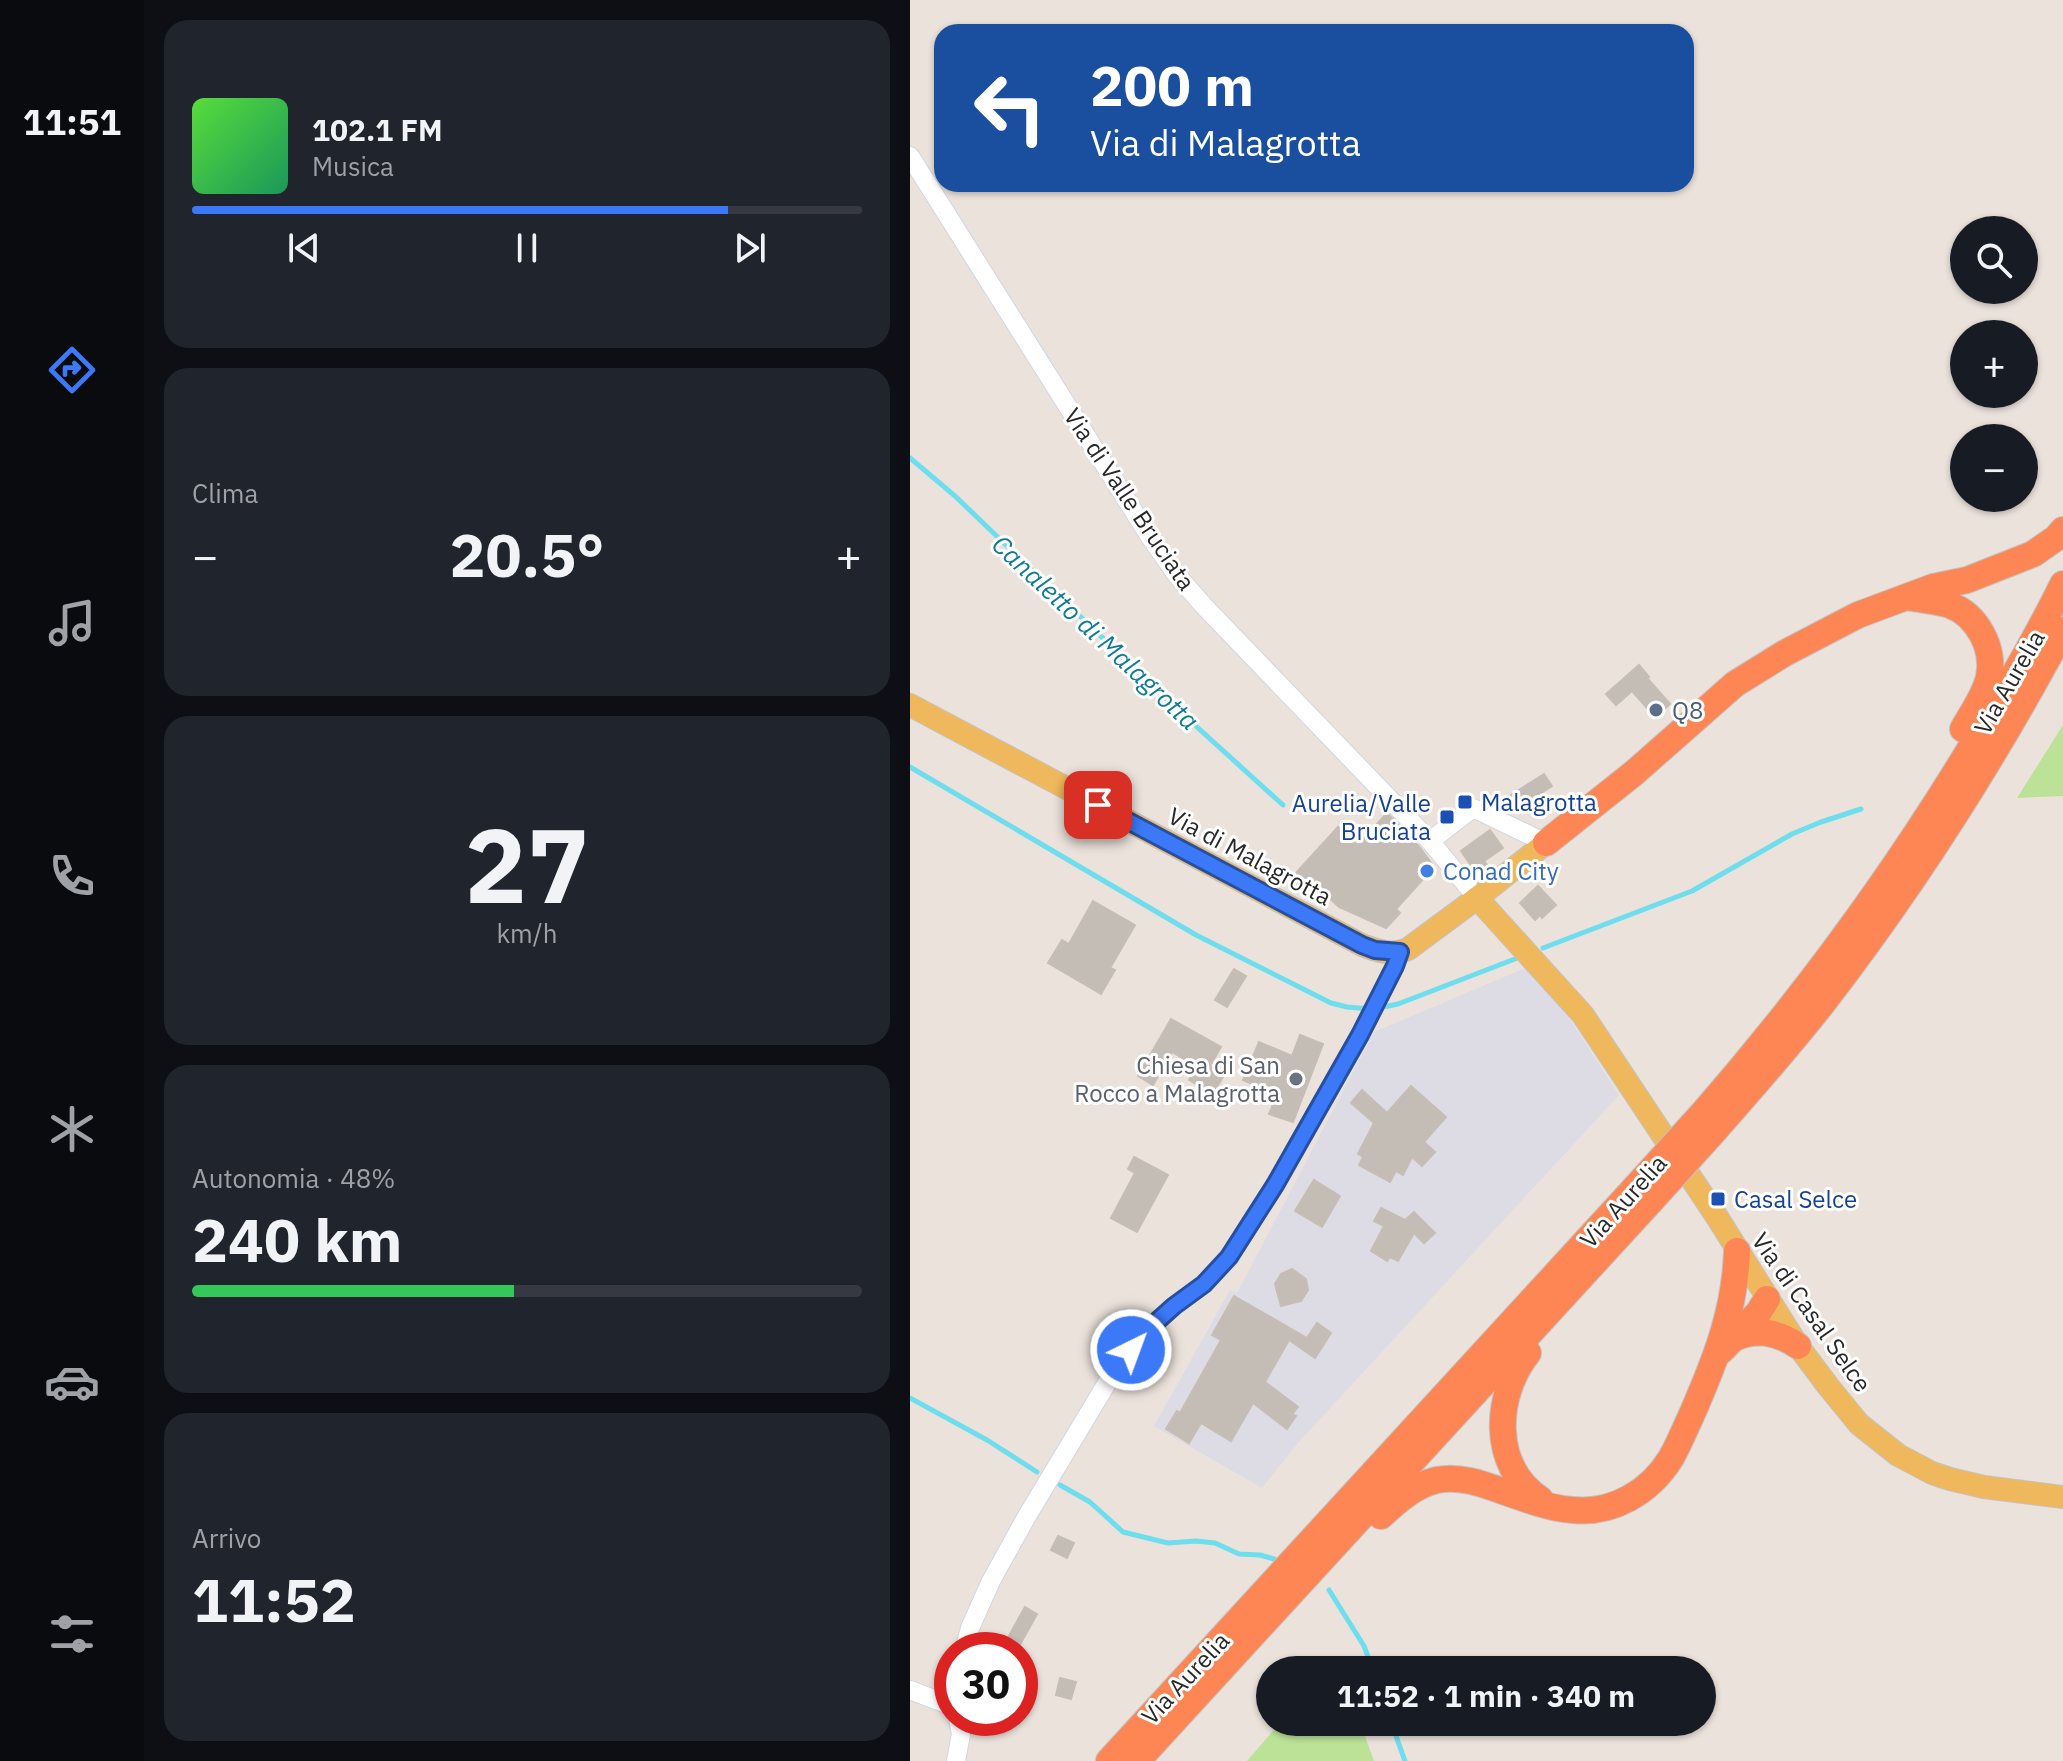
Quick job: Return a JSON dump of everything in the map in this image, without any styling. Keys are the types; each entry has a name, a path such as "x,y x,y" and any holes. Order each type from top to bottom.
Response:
{"highway":[{"path":"1546,843 1634,773 1735,684 1785,653 1858,615 1933,587 1967,580 2033,554 2063,530"},
{"name":"Via Aurelia","path":"1710,1121 1889,876 1996,706 2063,584"},
{"path":"1889,876 1920,806 1978,701 1988,679 1990,665 1988,647 1968,615 1950,605 1904,597"},
{"name":"Via Aurelia","path":"1109,1761 1241,1632 1318,1564 1642,1196 1826,999 1903,893 1962,804 2063,630"},
{"path":"1550,1505 1528,1491 1509,1459 1503,1425 1510,1382 1529,1352 1619,1252 1642,1196"},
{"name":"Via Aurelia","path":"1137,1761 1324,1527 1642,1196"},
{"path":"1725,1338 1734,1296 1737,1251"},
{"path":"1318,1564 1408,1493 1438,1480 1466,1481 1573,1510 1600,1509 1632,1497 1662,1471 1673,1454 1725,1338 1748,1303 1767,1299"},
{"path":"1725,1338 1765,1331 1784,1337 1798,1346"}],"main road":[{"name":"Via di Malagrotta","path":"910,705 1362,945 1375,950 1400,952"},
{"path":"1400,952 1477,898 1546,843"},
{"name":"Via di Casal Selce","path":"1477,898 1583,1015 1798,1346 1859,1424 1898,1455 1932,1473 1964,1483 2063,1497"}],"street":[{"name":"Via di Valle Bruciata","path":"910,156 1176,574 1430,841 1477,898"},
{"path":"1430,841 1473,808 1546,843"},
{"path":"969,1632 991,1581 1027,1516 1116,1368 1145,1332 1204,1284 1229,1257 1275,1185 1360,1035 1400,952"},
{"path":"910,1690 934,1699"},
{"path":"956,1761 961,1736"}],"shaded area":[{"path":"1528,967 1571,1021 1619,1095 1298,1443 1262,1488 1154,1426 1230,1290 1237,1293 1374,1032"}],"green space":[{"path":"2063,725 2063,796 2017,798"},
{"path":"1269,1736 1365,1736 1374,1761 1247,1761"}],"building":[{"path":"1639,665 1670,704 1655,717 1632,691 1616,705 1606,694"},
{"path":"1544,774 1552,786 1519,808 1511,795"},
{"path":"1387,813 1434,867 1396,909 1400,913 1386,928 1339,907 1328,897 1325,900 1296,873 1338,827 1358,845"},
{"path":"1490,830 1503,848 1484,861 1488,866 1477,874 1461,851"},
{"path":"1538,886 1556,905 1542,918 1540,915 1535,920 1520,903"},
{"path":"1093,901 1135,925 1110,968 1115,970 1101,994 1048,963 1062,940 1069,944"},
{"path":"1234,969 1246,976 1227,1007 1215,1000"},
{"path":"1171,1019 1221,1047 1210,1066 1224,1075 1213,1094 1189,1080 1197,1067 1172,1052 1153,1085 1138,1076"},
{"path":"1300,1035 1323,1044 1293,1122 1269,1114 1277,1095 1243,1080 1259,1042 1292,1056"},
{"path":"1411,1086 1446,1117 1424,1142 1435,1152 1422,1166 1412,1157 1403,1175 1396,1171 1390,1182 1359,1165 1363,1157 1358,1154 1374,1123 1351,1103 1362,1090 1387,1113"},
{"path":"1134,1157 1168,1175 1137,1232 1111,1218 1135,1173 1128,1169"},
{"path":"1314,1180 1340,1196 1322,1227 1295,1211"},
{"path":"1381,1208 1405,1220 1414,1212 1435,1233 1424,1243 1414,1233 1398,1261 1390,1257 1387,1261 1371,1251 1384,1226 1374,1221"},
{"path":"1292,1269 1306,1279 1308,1290 1301,1301 1281,1306 1275,1284 1281,1274"},
{"path":"1234,1296 1307,1338 1317,1323 1331,1333 1315,1358 1289,1340 1265,1382 1298,1407 1287,1429 1253,1403 1231,1441 1201,1423 1189,1443 1166,1429 1177,1411 1180,1413 1221,1340 1212,1335"},
{"path":"1058,1536 1074,1543 1067,1558 1051,1550"},
{"path":"1025,1607 1037,1614 1027,1632 1011,1632"},
{"path":"1060,1678 1076,1682 1071,1699 1056,1695"}],"waterway":[{"name":"Canaletto di Malagrotta","path":"910,458 955,496 1165,698 1283,805"},
{"path":"910,767 1196,935 1331,1003 1370,1009"},
{"path":"1543,948 1692,891 1792,834 1861,809"},
{"path":"1379,1008 1398,1004 1520,957"},
{"path":"910,1398 987,1440 1037,1472"},
{"path":"1060,1485 1090,1502 1123,1532 1168,1543 1215,1543 1239,1554 1274,1559"},
{"path":"1329,1590 1368,1656"},
{"path":"1396,1736 1405,1761"}],"place":[{"name":"Q8","path":"1656,710"},
{"name":"Malagrotta","path":"1465,802"},
{"name":"Aurelia/Valle Bruciata","path":"1447,817"},
{"name":"Conad City","path":"1427,871"},
{"name":"Chiesa di San Rocco a Malagrotta","path":"1296,1079"},
{"name":"Casal Selce","path":"1718,1199"}],"route":[{"path":"1098,805 1362,945 1391,953 1400,952 1360,1035 1275,1185 1229,1257 1204,1284 1145,1332 1131,1350"}]}
